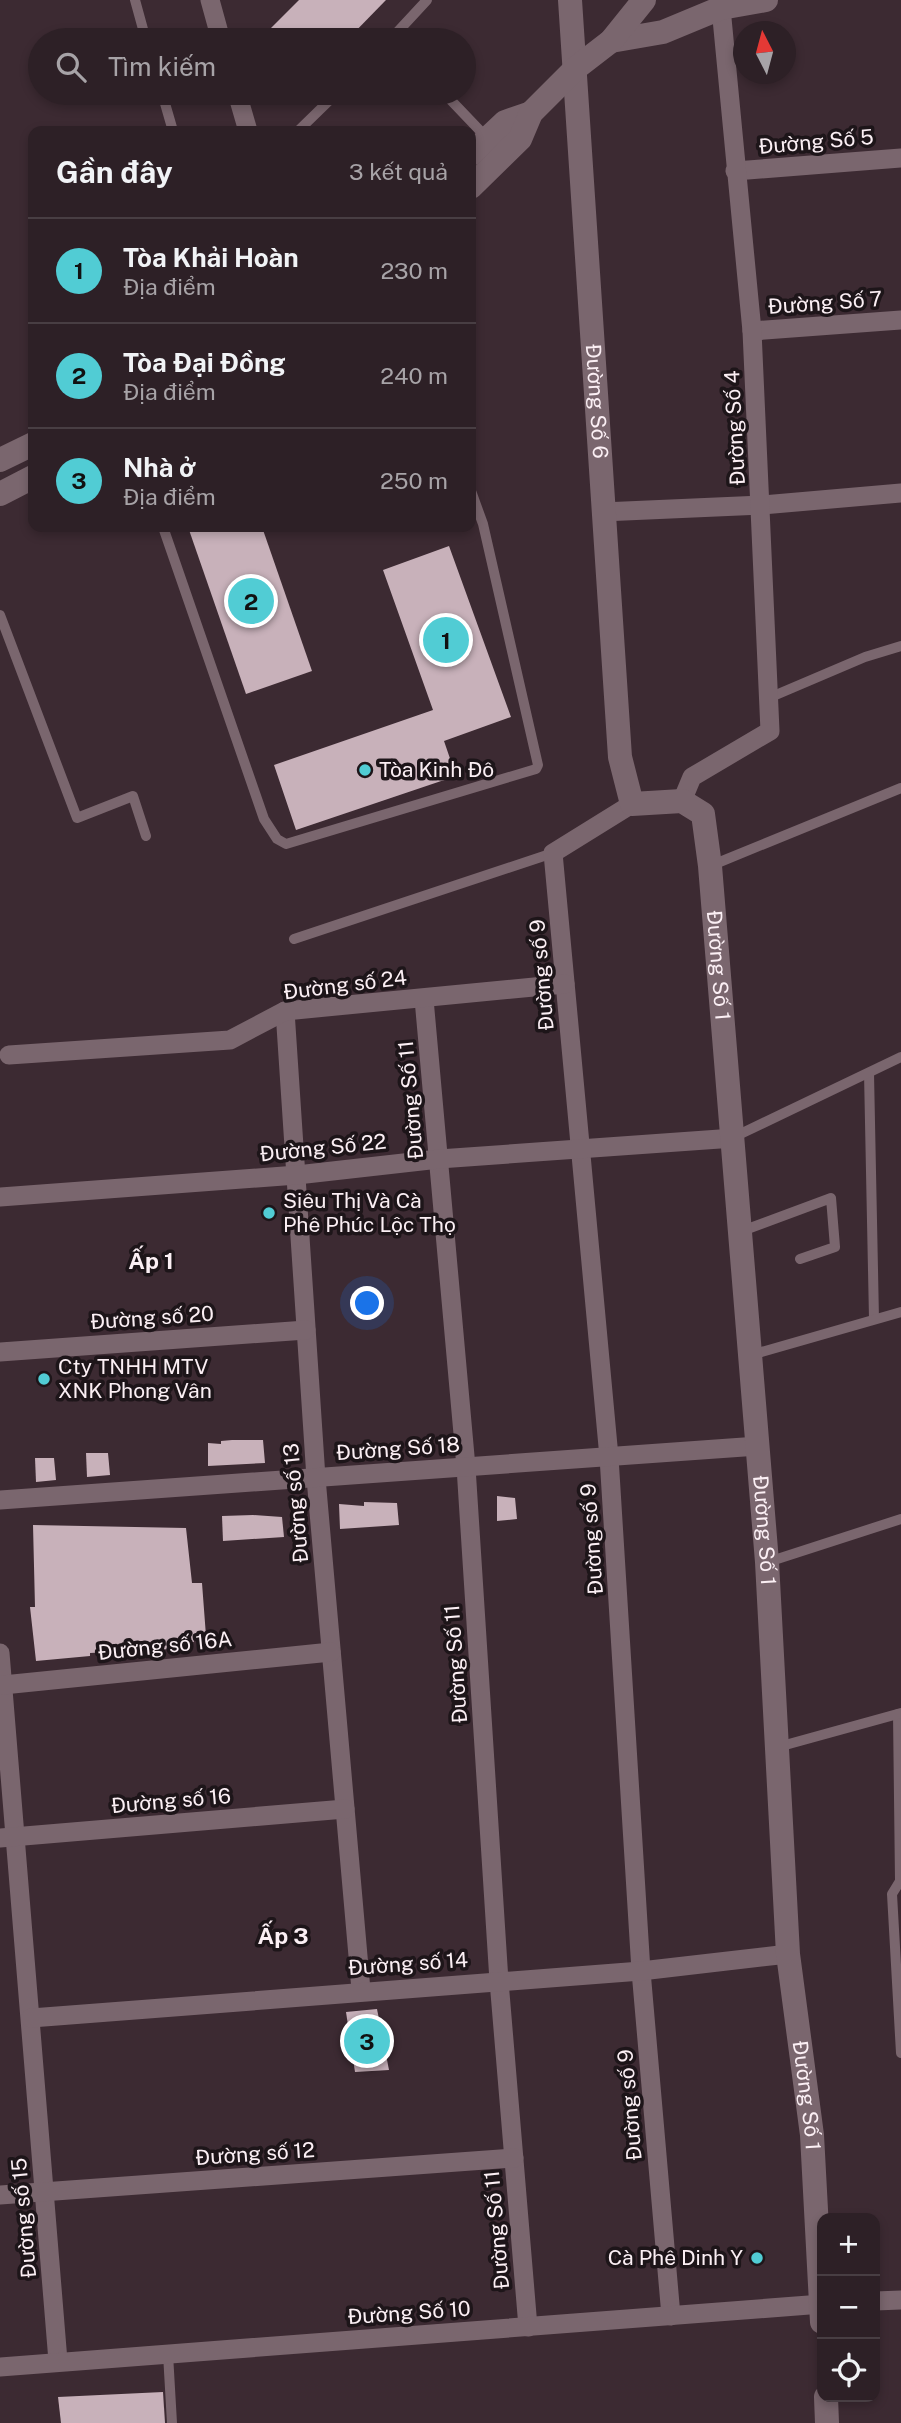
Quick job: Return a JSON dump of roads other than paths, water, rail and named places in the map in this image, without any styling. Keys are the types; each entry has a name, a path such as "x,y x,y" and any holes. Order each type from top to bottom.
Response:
{"street":[{"path":"210,0 218,28"},
{"name":"Đường Số 6","path":"570,0 620,757 632,804"},
{"path":"476,182 520,139 531,113 576,68 611,41 644,0"},
{"path":"611,41 663,32 722,8 766,0"},
{"name":"Đường Số 4","path":"682,801 692,777 769,731 771,697 752,331 735,171 722,8"},
{"path":"240,105 247,126"},
{"path":"479,146 505,122 531,113"},
{"name":"Đường Số 5","path":"735,171 901,158"},
{"name":"Đường Số 7","path":"752,331 901,320"},
{"path":"0,460 28,446"},
{"path":"0,494 28,480"},
{"path":"602,512 762,505 901,494"},
{"path":"553,853 632,804 682,801"},
{"name":"Đường Số 1","path":"682,801 703,814 710,866 767,1562 788,1954 812,2135 820,2276"},
{"name":"Đường số 9","path":"553,853 610,1457 641,1971 671,2316"},
{"name":"Đường số 24","path":"9,1055 230,1040 285,1011 565,984"},
{"name":"Đường Số 11","path":"424,999 466,1467 499,1981 528,2327"},
{"name":"Đường số 13","path":"285,1011 316,1478 361,1990"},
{"name":"Đường Số 22","path":"0,1197 297,1175 580,1147 734,1138"},
{"name":"Đường số 20","path":"0,1352 306,1330"},
{"name":"Đường Số 18","path":"0,1500 758,1446"},
{"name":"Đường số 16A","path":"3,1685 331,1652"},
{"name":"Đường số 15","path":"0,1653 8,1838 31,2018 58,2361"},
{"name":"Đường số 16","path":"8,1838 345,1809"},
{"name":"Đường số 14","path":"31,2018 361,1990 641,1971 788,1954"},
{"name":"Đường số 12","path":"0,2195 514,2158"},
{"path":"880,2301 901,2300"},
{"name":"Đường Số 10","path":"0,2367 817,2304"},
{"path":"826,2402 827,2423"}],"lane":[{"path":"135,0 143,28"},
{"path":"402,28 427,0"},
{"path":"165,105 172,126"},
{"path":"303,126 325,105"},
{"path":"452,105 466,126"},
{"path":"165,532 264,819 277,839 286,844 536,769 538,765 483,524 476,505"},
{"path":"0,615 77,818 133,796 146,836"},
{"path":"771,697 865,657 901,646"},
{"path":"710,866 901,788"},
{"path":"294,939 553,853"},
{"path":"734,1138 901,1057"},
{"path":"869,1073 874,1319"},
{"path":"741,1232 831,1198 835,1247 800,1259"},
{"path":"751,1355 901,1312"},
{"path":"767,1562 901,1519"},
{"path":"777,1747 899,1714 900,1881 892,1894 901,2053"},
{"path":"168,2353 173,2423"}],"place":[{"name":"Tòa Đại Đồng","path":"251,601"},
{"name":"Tòa Khải Hoàn","path":"446,640"},
{"name":"Tòa Kinh Đô","path":"365,770"},
{"name":"Siêu Thị Và Cà Phê Phúc Lộc Thọ","path":"269,1213"},
{"name":"Cty TNHH MTV XNK Phong Vân","path":"44,1379"},
{"name":"Nhà ở","path":"367,2041"},
{"name":"Cà Phê Dinh Y","path":"757,2258"}],"district":[{"name":"Ấp 1","path":"151,1261"},
{"name":"Ấp 3","path":"283,1936"}]}
